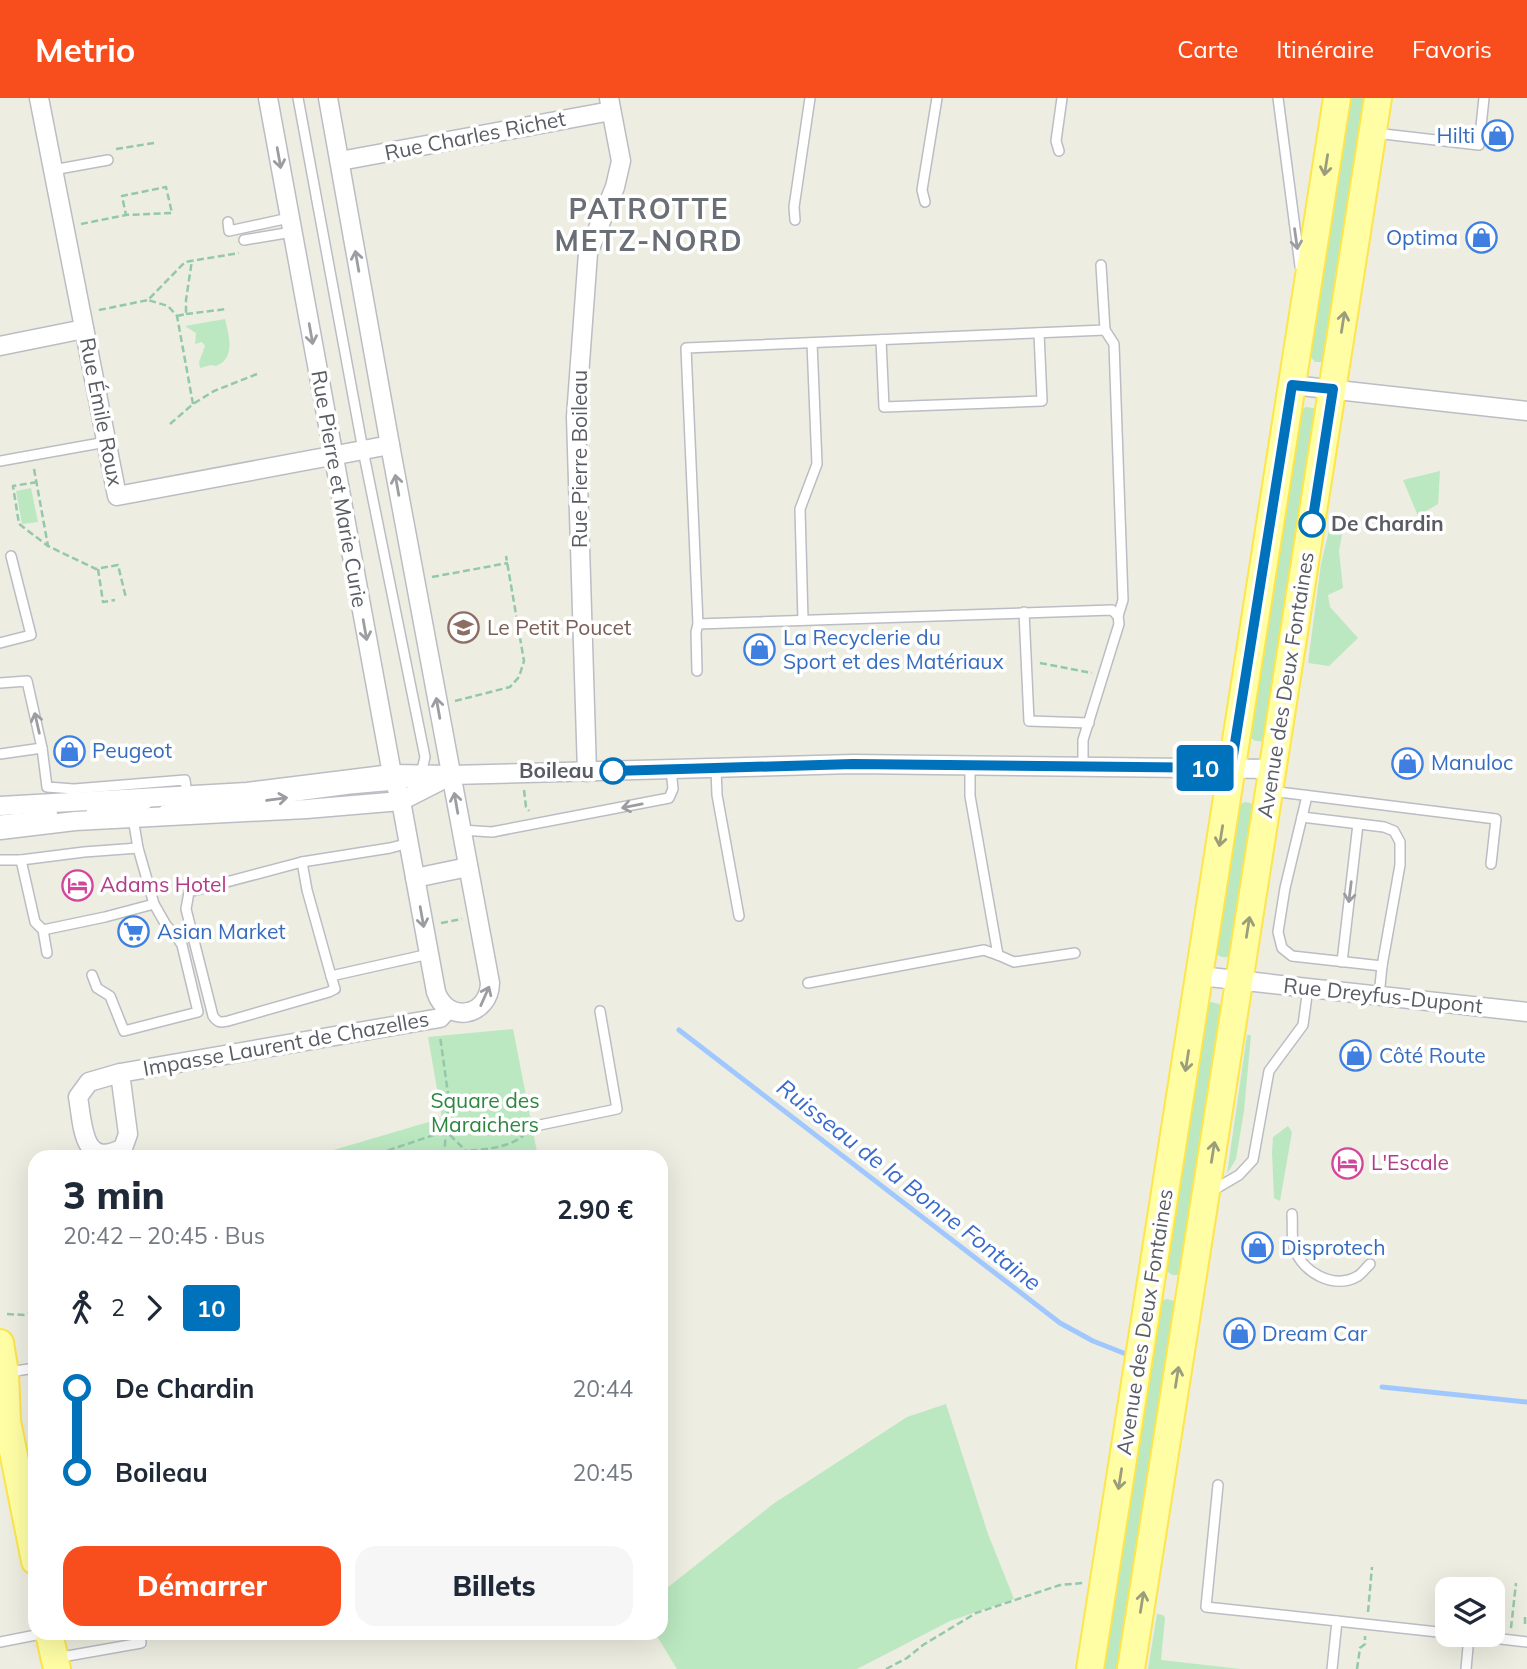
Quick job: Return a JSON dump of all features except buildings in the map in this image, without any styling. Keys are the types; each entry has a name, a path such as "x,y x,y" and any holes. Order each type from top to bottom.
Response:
{"main road":[{"name":"Avenue des Deux Fontaines","path":"1090,1669 1337,98"},
{"name":"Avenue des Deux Fontaines","path":"1131,1669 1378,98"},
{"path":"0,1343 4,1413 12,1466 28,1530"}],"street":[{"name":"Rue Émile Roux","path":"39,98 117,496 390,445"},
{"name":"Rue Pierre et Marie Curie","path":"268,98 333,456 436,992 440,1002 448,1009"},
{"path":"328,98 490,983 489,994 480,1007 458,1013 448,1009"},
{"name":"Rue Charles Richet","path":"340,161 610,104"},
{"name":"Rue Pierre Boileau","path":"586,772 576,417 588,253 614,187 621,161 610,104"},
{"path":"0,346 82,320"},
{"path":"1292,385 1527,411"},
{"path":"0,806 259,791 396,787 421,774 853,764 1231,768 1271,780"},
{"path":"0,830 75,821 306,809 451,775"},
{"path":"415,878 468,867"},
{"path":"1200,976 1239,981"},
{"name":"Rue Dreyfus-Dupont","path":"1239,981 1527,1012"},
{"name":"Impasse Laurent de Chazelles","path":"120,1073 440,1018 448,1009"}],"lane":[{"path":"298,98 363,450 425,757 421,774"},
{"path":"795,220 794,207 810,98"},
{"path":"925,202 922,190 937,98"},
{"path":"1059,151 1056,141 1062,98"},
{"path":"1278,98 1305,300"},
{"path":"1373,133 1479,145 1484,98"},
{"path":"53,170 108,160"},
{"path":"228,222 229,230 291,225"},
{"path":"244,240 291,225"},
{"path":"1083,767 1083,740 1124,600 1114,344 1105,330 1101,265"},
{"path":"697,671 698,624 686,348 1105,330"},
{"path":"881,340 884,407 1042,401 1039,332"},
{"path":"803,620 800,509 817,464 812,343"},
{"path":"0,461 106,442"},
{"path":"0,643 31,635 11,556"},
{"path":"698,624 1103,609 1112,610 1118,616"},
{"path":"1024,612 1029,721 1088,723"},
{"path":"0,683 27,681 42,748 47,788 74,789 185,780 181,796 132,808 0,820"},
{"path":"0,754 42,748"},
{"path":"970,765 970,796 998,955"},
{"path":"716,768 718,795 739,916"},
{"path":"461,830 492,832 669,798 673,789 671,769"},
{"path":"1271,780 1307,796 1496,819 1491,864"},
{"path":"1307,796 1285,888 1278,932 1282,948 1292,956 1382,966"},
{"path":"1302,817 1384,827 1394,831 1399,842 1400,864 1379,996"},
{"path":"92,975 97,988 110,996 124,1031 198,1012 182,945 154,904 138,848 135,818"},
{"path":"1342,962 1358,824"},
{"path":"302,862 307,890 335,989 228,1021 216,1021 186,909 189,892 302,862 409,843"},
{"path":"0,860 138,848"},
{"path":"21,860 35,922 43,930 47,953"},
{"path":"43,930 154,904"},
{"path":"808,983 984,950 1014,962 1076,953"},
{"path":"331,976 429,954"},
{"path":"1206,1194 1239,1175 1253,1160 1269,1072 1303,1025 1308,988"},
{"path":"540,1125 617,1109 600,1011"},
{"path":"1292,1214 1294,1247 1302,1262 1315,1275 1330,1281 1346,1281 1360,1275 1370,1264"},
{"path":"2,1374 28,1369"},
{"path":"1219,1485 1206,1607 1435,1632"},
{"path":"1332,1669 1337,1621"},
{"path":"0,1642 51,1648 141,1643 141,1640"},
{"path":"1505,1640 1527,1642"},
{"path":"1466,1669 1468,1647"}],"path":[{"path":"77,224 126,215 172,213 166,187 122,196 126,215"},
{"path":"148,300 185,261 240,253"},
{"path":"186,314 192,260"},
{"path":"82,320 92,309 148,300 168,306 177,316 193,404"},
{"path":"177,316 227,309"},
{"path":"170,424 193,404 214,391 257,374"},
{"path":"32,456 48,545"},
{"path":"37,482 13,486 19,524 48,545 96,569 118,565 126,598"},
{"path":"452,702 510,687 519,677 524,661 506,556"},
{"path":"429,577 508,563"},
{"path":"98,569 103,602 115,600"},
{"path":"1026,662 1052,664 1103,676"},
{"path":"522,773 526,807 538,824"},
{"path":"424,926 476,916"},
{"path":"429,1019 431,1030 439,1029 446,1069 449,1101 445,1150"},
{"path":"446,1131 465,1150"},
{"path":"389,1150 446,1131"},
{"path":"476,1150 505,1145 521,1138"},
{"path":"7,1314 28,1314"},
{"path":"1357,1669 1367,1624 1372,1567"},
{"path":"886,1669 976,1614 1060,1586 1104,1583"},
{"path":"1511,1628 1516,1583"},
{"path":"1525,1618 1527,1626"}],"green space":[{"path":"1345,98 1370,98 1327,359 1315,362 1309,355"},
{"path":"225,319 230,346 226,358 216,366 200,368 199,362 205,346 202,342 195,344 196,333 185,326"},
{"path":"1306,407 1318,412 1264,741 1258,741 1247,733 1299,411"},
{"path":"1440,471 1438,504 1418,516 1403,480"},
{"path":"31,488 38,522 22,524 16,491"},
{"path":"1332,518 1344,524 1339,551 1343,588 1328,595 1330,607 1358,638 1329,666 1308,663 1321,564"},
{"path":"1245,802 1256,806 1234,954 1224,957 1214,953 1238,805"},
{"path":"1211,1002 1219,1004 1225,1010 1184,1272 1172,1275 1163,1268 1205,1006"},
{"name":"Square des Maraichers","path":"513,1029 537,1150 334,1150 442,1118 428,1037"},
{"path":"1247,1035 1251,1035 1244,1111 1236,1159 1227,1174"},
{"path":"1288,1126 1292,1132 1280,1201 1274,1198 1273,1137"},
{"path":"1167,1299 1179,1306 1124,1669 1099,1669 1161,1301"},
{"path":"946,1404 988,1534 1014,1599 950,1621 857,1669 677,1669 659,1640 668,1640 668,1587 773,1504 907,1417"},
{"path":"1157,1614 1165,1618 1161,1660 1241,1669 1148,1669"}],"waterway":[{"name":"Ruisseau de la Bonne Fontaine","path":"679,1030 1060,1323 1093,1341 1126,1354"},
{"name":"Ruisseau de la Bonne Fontaine","path":"1382,1387 1527,1402"}],"bus line":[{"name":"10","path":"613,771 853,764 1231,768 1292,385 1333,389 1312,524"}],"place":[{"name":"Hilti","path":"1498,136"},
{"name":"Optima","path":"1481,238"},
{"name":"De Chardin","path":"1312,524"},
{"name":"Le Petit Poucet","path":"464,628"},
{"name":"La Recyclerie du Sport et des Matériaux","path":"760,650"},
{"name":"Peugeot","path":"69,751"},
{"name":"Manuloc","path":"1408,763"},
{"name":"Boileau","path":"613,771"},
{"name":"Adams Hotel","path":"77,885"},
{"name":"Asian Market","path":"134,932"},
{"name":"Côté Route","path":"1356,1056"},
{"name":"L'Escale","path":"1348,1163"},
{"name":"Disprotech","path":"1258,1248"},
{"name":"Dream Car","path":"1239,1334"}],"district":[{"name":"PATROTTE METZ-NORD","path":"649,225"}]}
